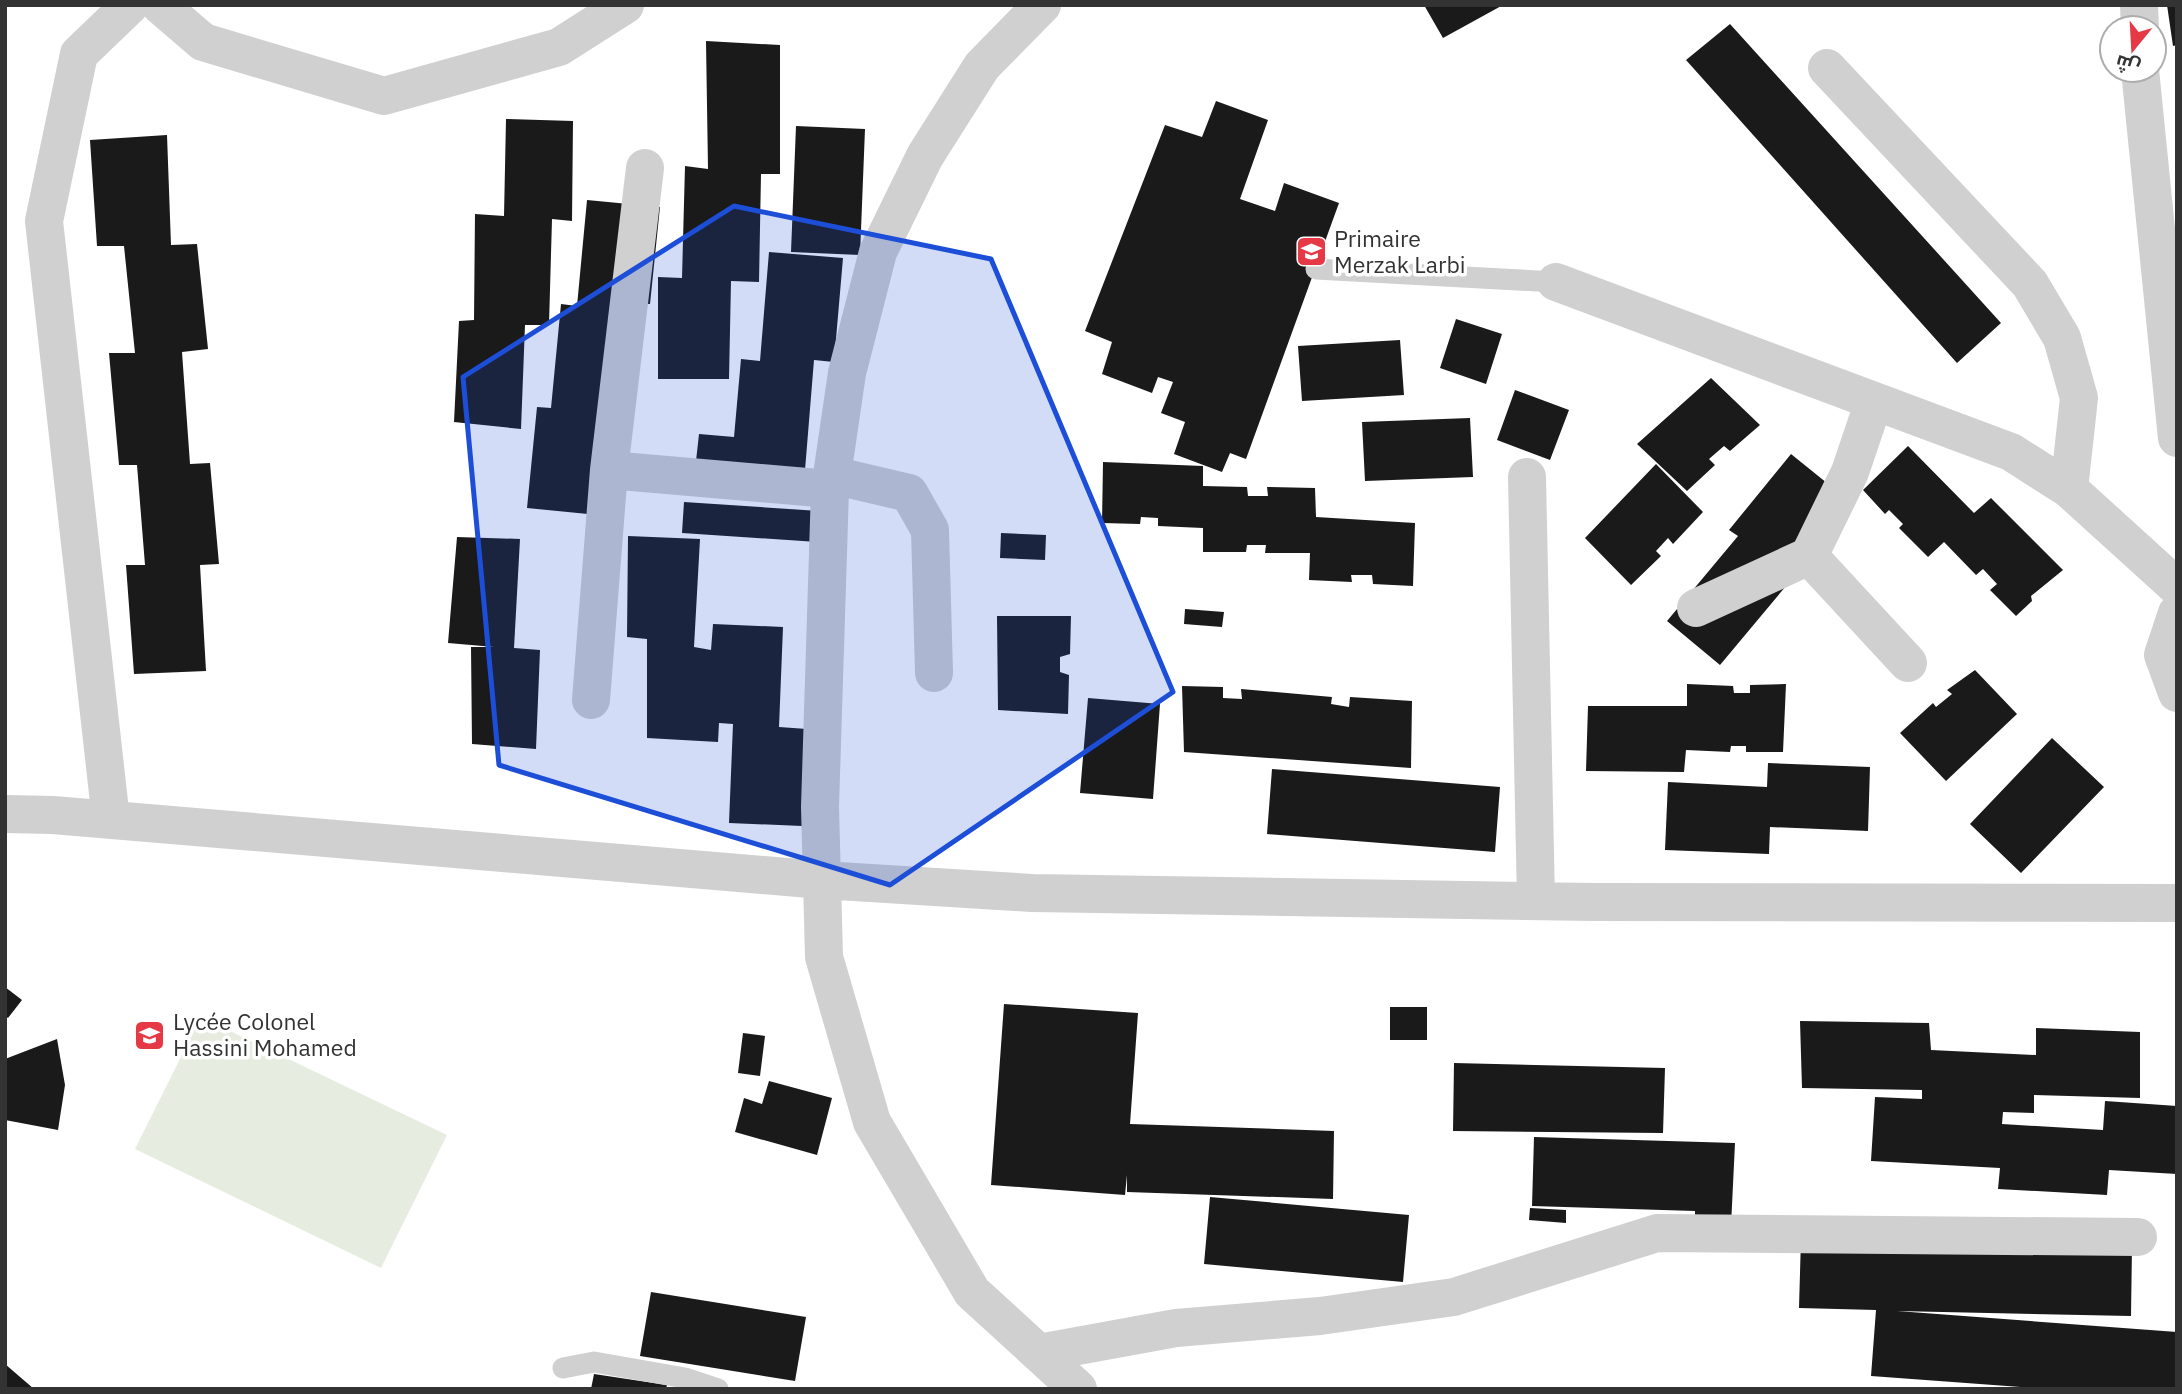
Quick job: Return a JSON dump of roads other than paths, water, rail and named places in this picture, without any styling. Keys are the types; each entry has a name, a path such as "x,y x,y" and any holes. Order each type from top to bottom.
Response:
{"street":[{"path":"111,820 44,221 79,54 130,5"},
{"path":"160,5 203,42 384,96 559,47 625,5"},
{"path":"1042,5 982,66 925,156 878,252 847,373 831,482 820,807 824,957 872,1122 972,1292 1078,1389"},
{"path":"1827,68 2030,284 2062,338 2079,398 2069,489"},
{"path":"2141,84 2177,438"},
{"path":"591,700 608,470 645,168"},
{"path":"1556,282 2011,452 2069,489 2177,587"},
{"path":"1696,608 1809,556 1850,472 1874,401"},
{"path":"608,470 831,482 909,493 930,530 934,673"},
{"path":"1527,477 1536,901"},
{"path":"1809,556 1908,663"},
{"path":"2177,613 2163,655 2177,693"},
{"path":"5,814 111,820 822,880 1032,893 1536,901 2177,903"},
{"path":"1038,1353 1176,1328 1320,1316 1454,1297 1657,1233 2138,1237"}],"lane":[{"path":"1316,269 1556,282"},
{"path":"563,1368 593,1362 685,1378 718,1389"}],"place":[{"name":"Primaire Merzak Larbi","path":"1311,252"},
{"name":"Lycée Colonel Hassini Mohamed","path":"150,1035"}]}
